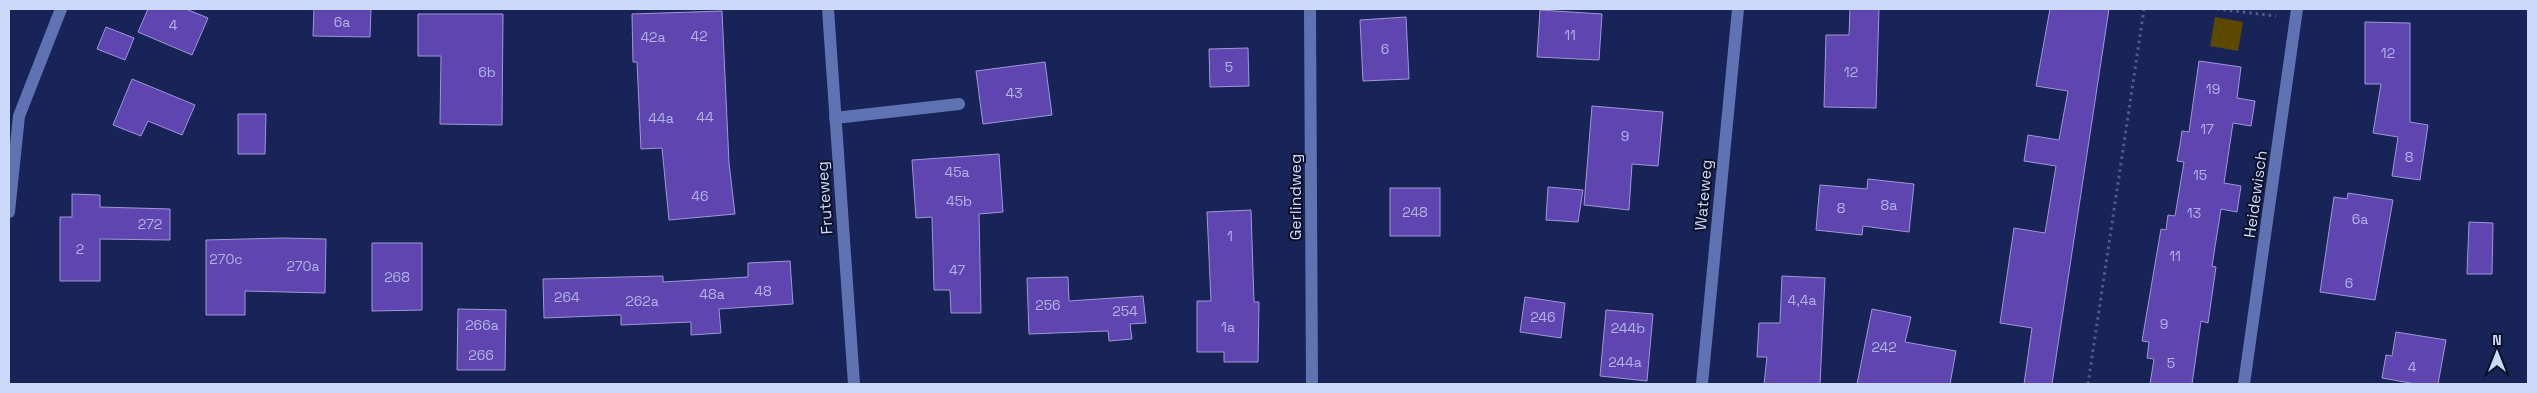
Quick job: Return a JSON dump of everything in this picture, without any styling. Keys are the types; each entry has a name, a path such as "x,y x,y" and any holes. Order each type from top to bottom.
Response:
{"street":[{"path":"9,212 19,116 61,9"},
{"name":"Fruteweg","path":"828,9 854,384"},
{"name":"Gerlindweg","path":"1310,9 1312,384"},
{"name":"Wateweg","path":"1702,384 1738,9"},
{"name":"Heidewisch","path":"2244,384 2297,14"},
{"path":"835,118 960,104"}],"path":[{"path":"2088,384 2144,9"},
{"path":"2217,9 2297,14"}],"shaded area":[{"path":"2215,17 2243,22 2238,51 2210,46"}],"building":[{"path":"148,9 186,9 208,18 192,55 138,32"},
{"path":"314,9 371,9 370,37 313,36"},
{"path":"1850,9 1879,9 1876,108 1824,107 1826,35 1849,35"},
{"path":"2050,9 2109,9 2052,384 2024,384 2032,328 2000,323 2014,228 2045,233 2056,166 2024,161 2028,135 2059,140 2068,91 2036,86"},
{"path":"1540,10 1602,14 1599,60 1537,57"},
{"path":"722,11 729,163 735,214 669,220 662,148 641,149 637,62 633,62 632,14"},
{"path":"418,14 503,14 502,125 440,124 441,56 418,56"},
{"path":"1406,17 1409,79 1363,81 1360,20"},
{"path":"2365,22 2410,23 2410,122 2428,125 2420,180 2392,176 2398,137 2373,133 2381,84 2365,84"},
{"path":"106,27 134,38 125,60 97,49"},
{"path":"1248,48 1249,86 1210,87 1209,49"},
{"path":"2199,61 2241,67 2237,98 2255,101 2251,126 2233,123 2224,183 2241,186 2237,212 2221,209 2212,266 2216,267 2208,323 2201,321 2192,384 2150,384 2154,359 2147,358 2149,342 2142,341 2161,229 2166,230 2168,215 2175,216 2184,162 2177,161 2182,131 2189,132"},
{"path":"1045,62 1052,115 983,124 976,71"},
{"path":"132,79 195,105 182,135 148,121 141,136 113,125"},
{"path":"1592,106 1663,112 1658,166 1632,164 1629,210 1584,205"},
{"path":"238,114 266,114 265,154 238,154"},
{"path":"999,154 1003,212 979,214 981,313 951,313 950,290 934,290 932,217 916,218 912,160"},
{"path":"1868,179 1914,184 1909,232 1863,226 1862,235 1816,230 1820,185 1867,189"},
{"path":"1548,187 1583,190 1578,222 1546,220"},
{"path":"1390,188 1440,188 1440,236 1390,236"},
{"path":"2348,193 2393,200 2375,300 2320,292 2334,197 2347,199"},
{"path":"72,194 100,195 100,207 170,209 170,240 100,239 100,281 60,281 60,217 72,217"},
{"path":"1251,210 1254,302 1259,302 1258,362 1224,362 1224,352 1197,352 1197,301 1211,301 1207,212"},
{"path":"2469,222 2493,223 2492,274 2467,274"},
{"path":"326,239 325,293 245,291 245,315 206,315 206,240"},
{"path":"372,243 422,243 422,310 372,311"},
{"path":"790,261 793,304 719,309 721,333 691,335 691,322 621,325 621,315 544,318 543,279 663,276 663,282 748,277 748,263"},
{"path":"1782,276 1825,278 1820,384 1764,384 1767,357 1757,357 1759,323 1780,323"},
{"path":"1068,277 1069,301 1143,296 1146,323 1130,324 1132,339 1109,341 1108,331 1029,334 1027,278"},
{"path":"1525,297 1565,303 1561,338 1520,332"},
{"path":"458,309 506,310 505,370 457,370"},
{"path":"1872,309 1911,317 1905,342 1956,351 1950,384 1857,384"},
{"path":"1606,310 1653,314 1647,381 1600,376"},
{"path":"2396,332 2446,340 2438,384 2416,384 2382,378 2386,355 2392,356"}]}
